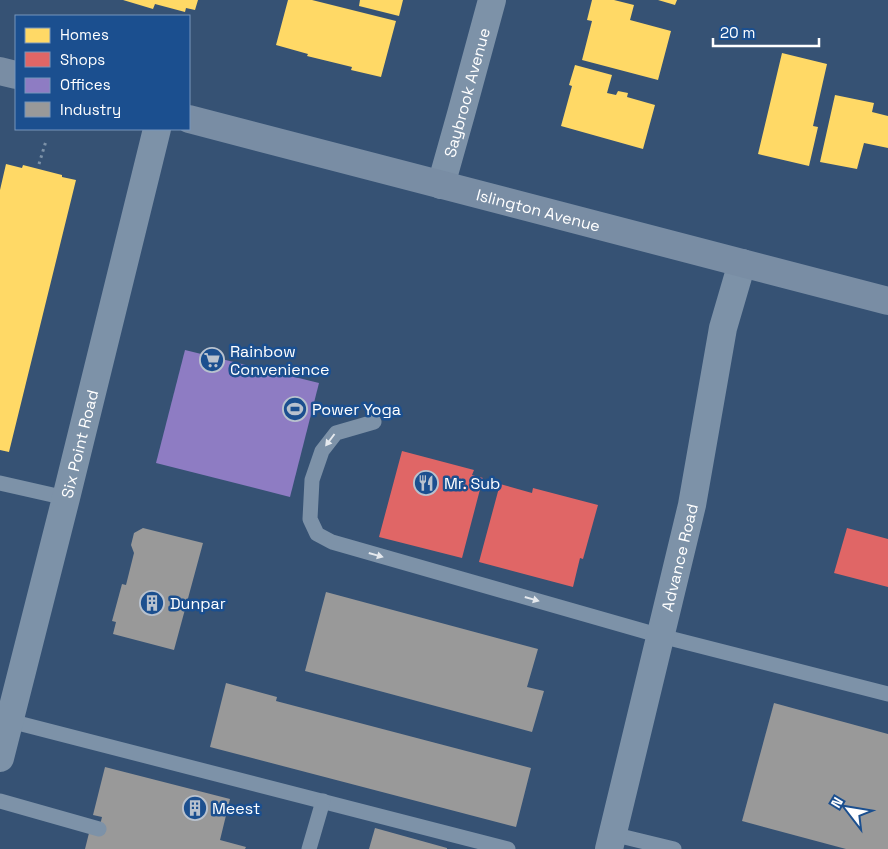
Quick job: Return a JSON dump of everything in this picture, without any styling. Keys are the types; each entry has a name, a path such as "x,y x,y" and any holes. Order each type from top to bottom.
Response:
{"main road":[{"path":"0,71 15,75"},
{"name":"Islington Avenue","path":"190,119 888,301"}],"street":[{"name":"Saybrook Avenue","path":"441,185 492,0"},
{"name":"Six Point Road","path":"0,758 158,130"},
{"name":"Advance Road","path":"610,842 692,505 723,328 742,263"}],"lane":[{"path":"374,422 336,433 322,451 312,480 310,518 317,534 332,542 661,636 888,694"},
{"path":"0,483 66,498"},
{"path":"10,721 508,849"},
{"path":"0,801 99,829"},
{"path":"309,849 323,801"},
{"path":"610,842 674,849"}],"path":[{"path":"39,164 46,140"}],"building: Homes":[{"path":"123,0 198,0 195,10 186,8 185,12 155,4 153,9"},
{"path":"288,0 312,0 396,21 381,77 351,70 352,67 307,56 308,54 276,45"},
{"path":"360,0 403,0 399,16 359,6"},
{"path":"592,0 614,0 634,5 630,20 671,31 658,80 582,60 592,21 587,20"},
{"path":"658,0 677,0 675,5"},
{"path":"782,53 827,64 813,126 818,127 809,166 758,154"},
{"path":"575,65 612,75 607,93 616,95 618,91 628,93 627,97 655,105 643,149 561,126 572,86 569,85"},
{"path":"835,95 874,103 872,112 888,116 888,148 864,143 857,169 820,162"},
{"path":"6,164 22,168 23,165 76,180 9,452 0,450 0,190"}],"building: Shops":[{"path":"402,451 474,470 472,475 483,478 462,558 379,537"},
{"path":"500,484 532,493 533,488 598,505 583,559 580,558 573,587 479,562"},
{"path":"847,528 888,539 888,587 834,573"}],"building: Offices":[{"path":"185,350 319,383 290,497 156,463"}],"building: Industry":[{"name":"Dunpar","path":"143,528 203,543 174,650 113,634 116,622 112,621 122,584 126,585 134,553 131,545 134,533"},
{"path":"326,592 538,649 527,687 544,691 532,732 305,671"},
{"path":"226,683 277,697 276,701 531,768 516,827 210,747"},
{"path":"774,703 888,734 888,849 846,849 742,821"},
{"path":"105,767 230,799 220,840 246,847 245,849 85,849 89,833 99,829 102,817 93,815"},
{"path":"375,828 447,848 447,849 369,849"}],"place":[{"name":"Rainbow Convenience","path":"212,360"},
{"name":"Power Yoga","path":"295,409"},
{"name":"Mr. Sub","path":"426,483"},
{"name":"Dunpar","path":"152,603"},
{"name":"Meest","path":"195,808"}]}
